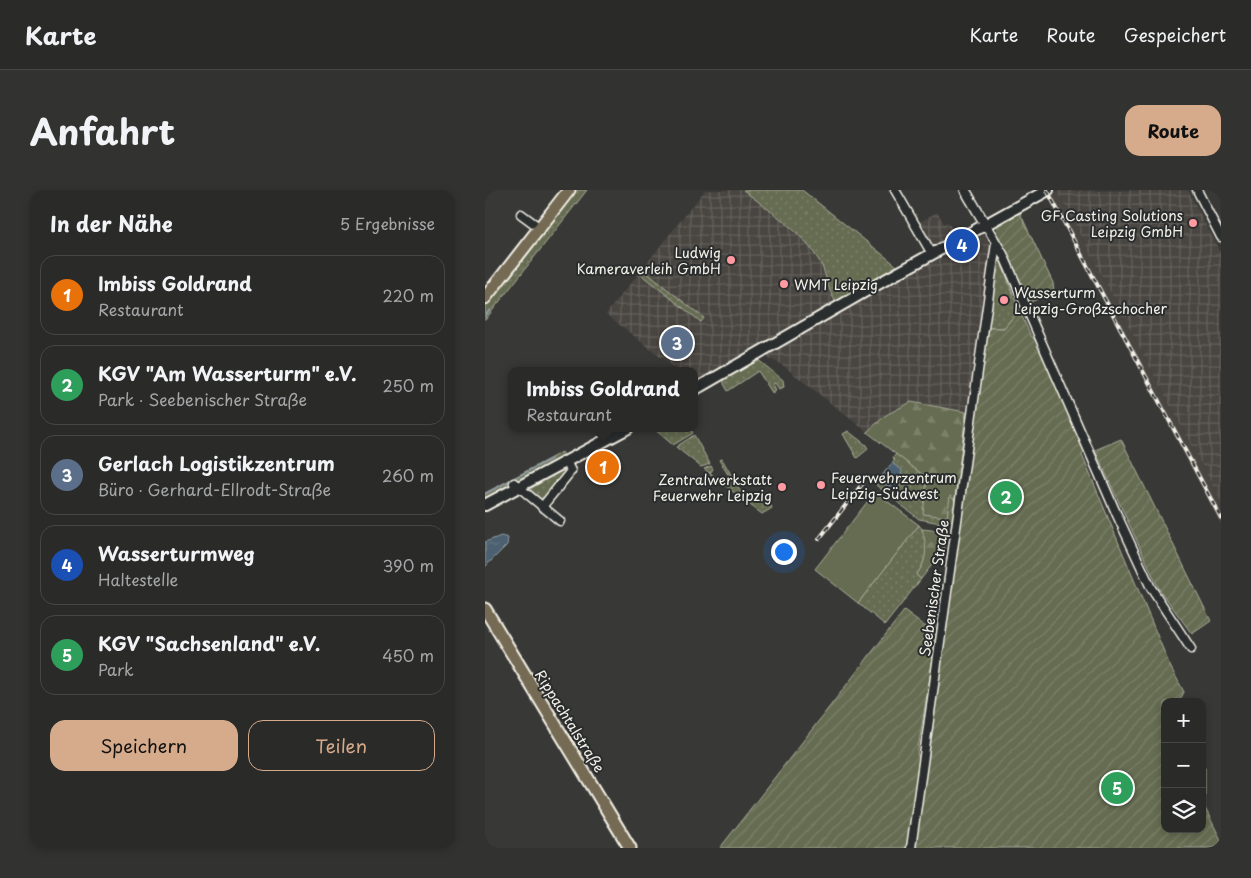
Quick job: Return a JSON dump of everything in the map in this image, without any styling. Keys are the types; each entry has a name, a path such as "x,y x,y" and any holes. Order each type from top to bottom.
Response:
{"main road":[{"path":"485,298 569,190"},
{"path":"698,388 1047,190"},
{"path":"485,505 516,486 620,432"},
{"name":"Rippachtalstraße","path":"485,610 630,848"}],"street":[{"path":"895,190 932,254"},
{"path":"965,190 1003,254 1113,507 1151,588 1191,649"},
{"path":"1197,190 1221,237"},
{"path":"521,214 540,228"},
{"name":"Seebenischer Straße","path":"911,848 996,243"},
{"path":"542,507 571,471 566,461"},
{"path":"516,486 560,521"}],"shaded area":[{"path":"705,190 743,190 802,237 821,264 830,294 836,302 698,381 698,367 673,367 606,314"},
{"path":"1188,190 1221,254 1221,502 1057,191"},
{"path":"1057,191 1221,502 1221,525 1048,196"},
{"path":"937,212 944,223 948,222 955,234 932,246 918,223"},
{"path":"984,235 991,247 966,412 911,402 886,415 867,432 781,364 769,359 767,353 933,261 946,257"}],"green space":[{"path":"573,190 587,190 485,320 485,304"},
{"path":"743,190 802,190 897,266 836,302 820,262 813,251 795,231"},
{"path":"1020,213 1053,283 1054,291 1029,303 996,232 997,226"},
{"path":"997,251 1019,310 1004,328 986,328"},
{"path":"642,269 704,318 701,322 639,273"},
{"path":"1019,310 1031,336 1036,341 1085,451 1082,455 1170,666 1184,692 1181,698 1161,698 1161,833 1206,833 1206,810 1221,840 1221,848 720,848 904,611 924,626 938,628 917,755 928,757 986,328 1004,328"},
{"path":"757,359 783,380 784,387 779,389 775,383 773,384 776,390 773,391 773,394 758,371 728,391 724,384 724,379"},
{"path":"911,402 966,412 955,500 950,496 947,517 923,514 927,478 867,432 886,415"},
{"path":"848,431 866,445 868,449 857,458 843,434"},
{"path":"658,432 692,432 693,433 673,445"},
{"path":"694,435 710,464 701,467 676,447"},
{"path":"1121,439 1211,621 1192,634 1159,589 1095,450"},
{"path":"562,452 565,457 485,501 485,493"},
{"path":"896,454 955,500 953,519 946,524 919,519 877,486 876,484 895,460 893,458"},
{"path":"722,459 744,500 704,469 711,466 713,469 710,473 724,483 729,476 719,460"},
{"path":"562,470 565,474 541,504 525,492"},
{"path":"764,492 772,508 762,514 746,502"},
{"path":"875,492 919,525 858,603 815,569"},
{"path":"919,525 923,531 926,544 923,564 916,575 921,579 885,625 858,603"},
{"path":"922,529 941,531 946,536 944,549 921,579 916,575 923,564 925,553"}],"water":[{"path":"892,463 902,470 899,494 879,479"},
{"path":"501,536 508,538 507,545 485,567 485,542"}],"waterway":[{"path":"485,316 490,310"},
{"path":"485,494 551,459"}],"railway":[{"path":"1047,190 1221,518"},
{"path":"819,539 863,483"}],"place":[{"name":"GF Casting Solutions Leipzig GmbH","path":"1193,223"},
{"name":"Wasserturmweg","path":"962,245"},
{"name":"Ludwig Kameraverleih GmbH","path":"731,260"},
{"name":"WMT Leipzig","path":"784,284"},
{"name":"Wasserturm Leipzig-Großzschocher","path":"1004,300"},
{"name":"Gerlach Logistikzentrum","path":"677,343"},
{"name":"Imbiss Goldrand","path":"603,467"},
{"name":"Feuerwehrzentrum Leipzig-Südwest","path":"821,485"},
{"name":"Zentralwerkstatt Feuerwehr Leipzig","path":"782,487"},
{"name":"KGV \"Am Wasserturm\" e.V.","path":"1006,497"},
{"name":"KGV \"Sachsenland\" e.V.","path":"1117,788"}]}
